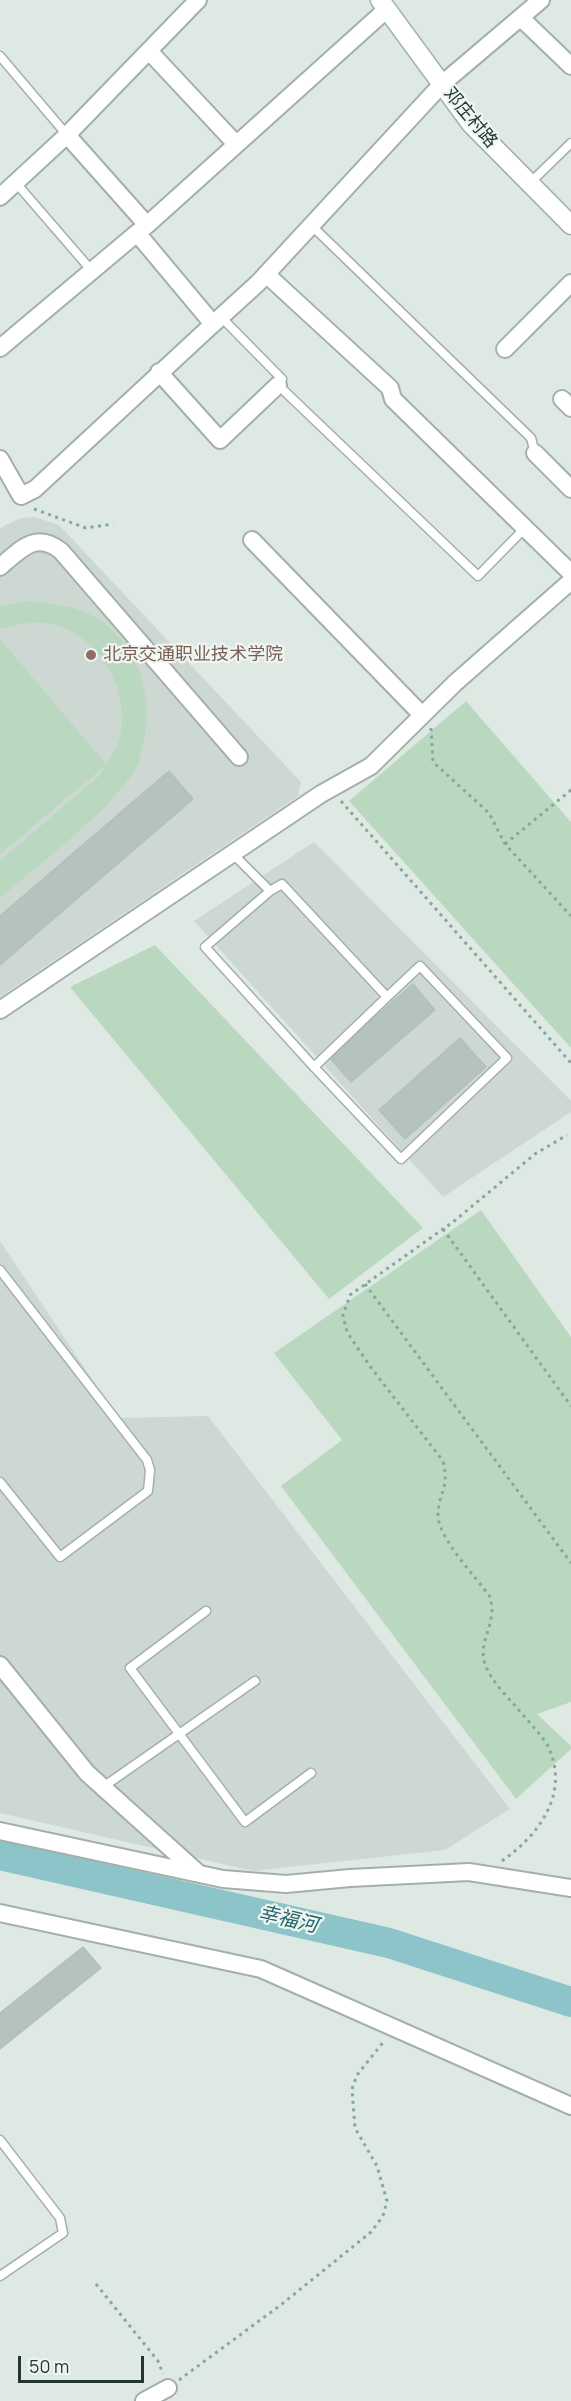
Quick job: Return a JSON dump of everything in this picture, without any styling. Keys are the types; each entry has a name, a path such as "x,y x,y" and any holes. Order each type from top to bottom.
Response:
{"street":[{"path":"0,459 21,496 35,489 266,274 442,84 541,0"},
{"path":"0,197 67,135 149,51 191,3"},
{"path":"0,348 142,229 384,4"},
{"name":"邓庄村路","path":"384,4 471,124 571,225"},
{"path":"521,18 571,66"},
{"path":"149,51 236,144"},
{"path":"67,135 216,320"},
{"path":"266,274 390,388 393,399 571,573"},
{"path":"505,349 571,283"},
{"path":"159,372 220,440 278,385"},
{"path":"535,453 571,489"},
{"path":"252,540 422,715"},
{"path":"0,567 22,548 38,541 51,543 62,551 239,757"},
{"path":"0,1010 232,853 330,789 371,766 422,715 571,581"},
{"path":"0,1665 87,1773 203,1875"},
{"path":"0,1831 223,1879 286,1884 469,1872 571,1888"},
{"path":"0,1913 261,1969 571,2106"},
{"path":"144,2401 168,2388"}],"lane":[{"path":"0,56 67,135"},
{"path":"530,183 571,142"},
{"path":"16,183 92,271"},
{"path":"311,225 531,438 535,453"},
{"path":"216,320 282,379 278,385 478,576 525,528"},
{"path":"232,853 270,891"},
{"path":"314,1066 420,966 507,1058 401,1159 314,1066 205,947 270,891 282,884 387,997"},
{"path":"0,1270 147,1460 150,1482 147,1491 60,1557 0,1482"},
{"path":"206,1611 130,1668 245,1822 311,1773"},
{"path":"102,1788 255,1681"},
{"path":"0,2140 60,2218 63,2233 0,2276"}],"path":[{"path":"21,496 29,507 86,528 113,524"},
{"path":"422,715 431,725 433,762 489,813 505,844 571,916"},
{"path":"330,789 571,1063"},
{"path":"505,844 571,790"},
{"path":"483,1874 520,1848 546,1822 558,1795 559,1776 548,1745 493,1679 485,1665 483,1654 486,1636 493,1620 493,1605 490,1597 439,1527 439,1502 447,1476 443,1461 369,1365 347,1332 344,1315 350,1295 443,1229 535,1154 567,1135"},
{"path":"443,1229 571,1406"},
{"path":"365,1284 571,1563"},
{"path":"96,2284 158,2361 168,2388 291,2297 371,2232 382,2216 387,2201 377,2166 355,2128 352,2089 357,2075 395,2027"}],"shaded area":[{"name":"北京交通职业技术学院","path":"35,517 59,525 301,782 298,796 0,997 0,528 21,518"},
{"path":"314,842 571,1101 571,1112 443,1197 194,921"},
{"path":"0,1241 118,1418 208,1416 510,1809 445,1850 253,1871 0,1813"}],"green space":[{"path":"25,601 59,605 83,611 108,626 121,639 140,672 147,710 146,729 138,765 123,787 91,820 0,898 0,861 99,776 106,765 0,854 0,639 106,764 117,745 122,725 121,704 115,683 105,663 92,647 75,633 55,625 41,623 28,623 0,629 0,606"},
{"path":"466,701 571,822 571,1048 349,801"},
{"path":"155,945 423,1228 329,1299 70,987"},
{"path":"481,1210 571,1337 571,1702 537,1714 571,1746 571,1749 516,1799 281,1486 342,1440 274,1353"}],"building":[{"path":"169,771 193,799 0,965 0,916"},
{"path":"413,984 435,1010 351,1082 329,1057"},
{"path":"460,1038 486,1067 405,1139 379,1110"},
{"path":"83,1947 101,1968 0,2049 0,2013"}],"waterway":[{"name":"幸福河","path":"0,1855 389,1943 571,2002"}],"place":[{"name":"北京交通职业技术学院","path":"91,655"}]}
